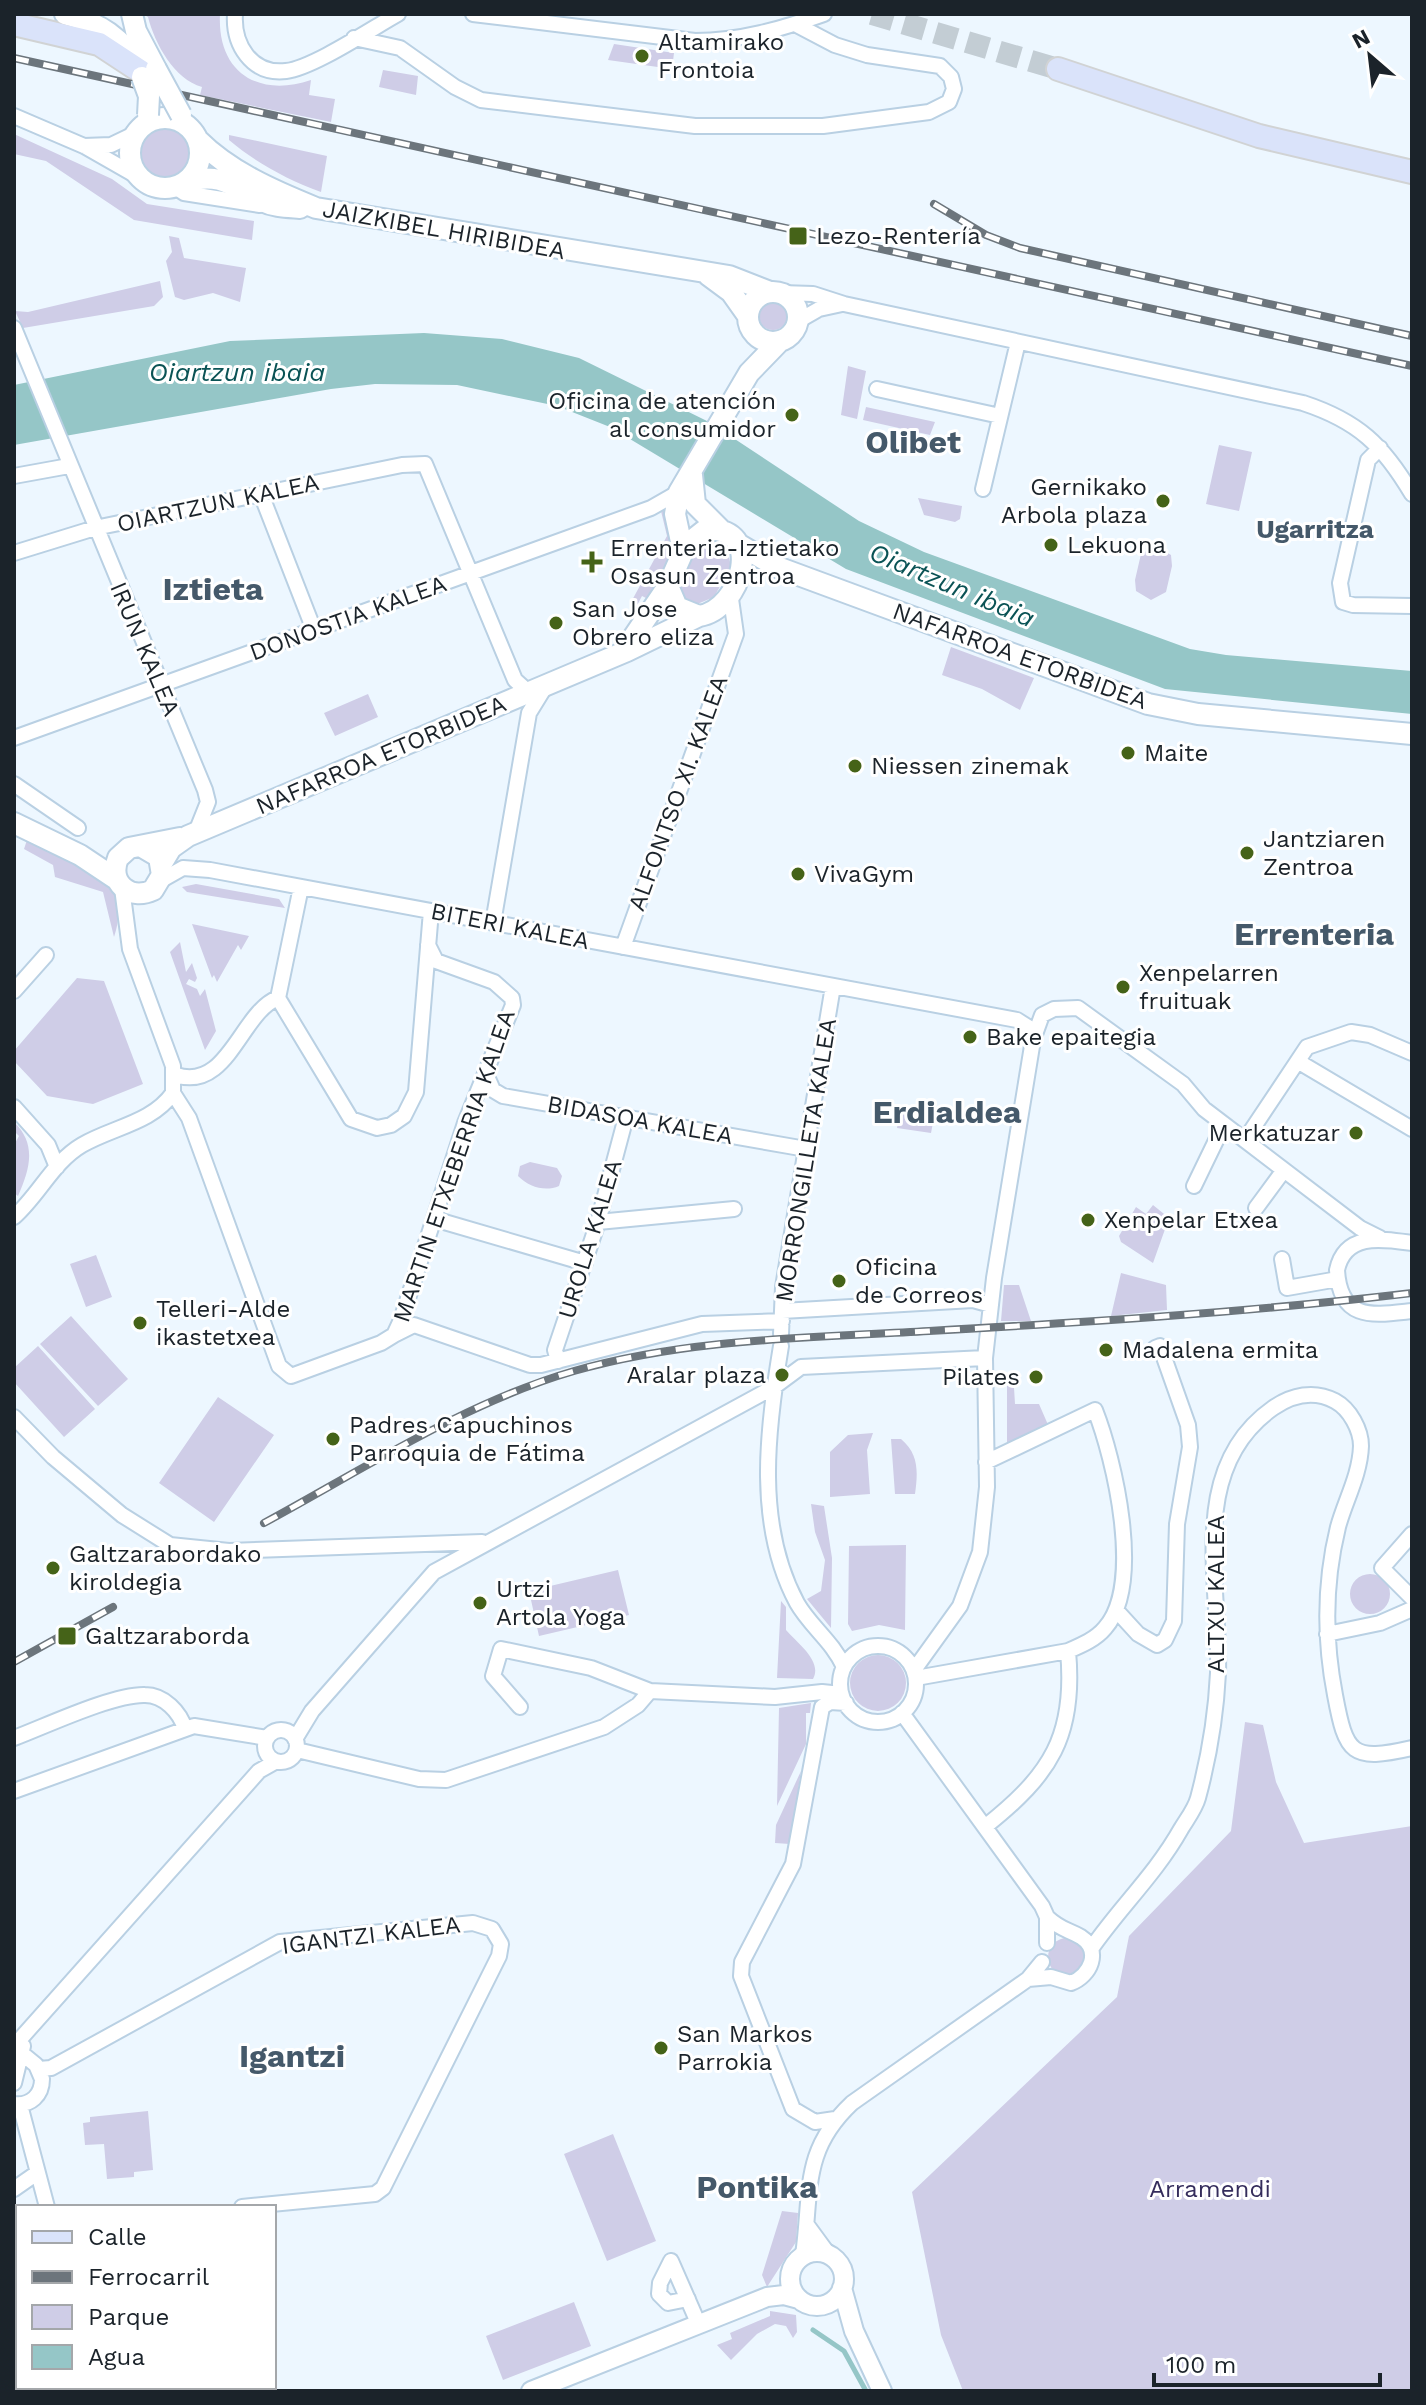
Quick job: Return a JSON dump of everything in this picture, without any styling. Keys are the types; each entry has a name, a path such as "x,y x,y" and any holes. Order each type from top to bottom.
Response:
{"main road":[{"path":"72,15 106,14"},
{"path":"132,14 149,96 143,124 130,157 140,178 156,188 218,178 237,184 265,203 316,208"},
{"path":"72,15 115,37 189,127 199,163 180,185"},
{"path":"14,24 99,44 146,72"},
{"path":"1058,69 1259,136 1345,159 1412,172"},
{"path":"143,124 172,119 189,127"},
{"name":"JAIZKIBEL HIRIBIDEA","path":"189,127 219,158 265,186 316,208 740,278 775,292"},
{"path":"708,275 731,292 764,341 779,342"},
{"path":"683,551 675,514 679,492 692,475 749,373 779,342 792,334 798,321 793,301 775,292 757,298 750,324 749,373"},
{"path":"692,475 695,504 740,545 744,560 735,584 721,607 699,616 677,607 668,586 683,551 697,533 721,530"},
{"name":"NAFARROA ETORBIDEA","path":"740,545 777,567 1148,704 1198,714 1412,734"},
{"path":"735,584 757,568 777,567"},
{"name":"NAFARROA ETORBIDEA","path":"617,654 639,633 668,586"},
{"name":"NAFARROA ETORBIDEA","path":"67,849 95,854 132,850 192,834 542,688 699,616"},
{"name":"NAFARROA ETORBIDEA","path":"14,823 67,849 119,883"},
{"name":"NAFARROA ETORBIDEA","path":"157,879 171,848 192,834"},
{"path":"132,850 154,852 157,879 135,894 119,883 115,865 132,850"}],"street":[{"path":"235,14 237,37 244,54 252,62 270,70 301,67 398,14"},
{"path":"398,14 391,33 400,48"},
{"path":"473,14 695,41 754,36 824,14"},
{"path":"354,38 400,48 455,87 481,100 695,126 823,126 899,117 941,108 954,89 951,77 940,66 856,52 812,35 795,24"},
{"path":"14,116 84,146 140,178"},
{"path":"84,146 111,145 143,124"},
{"path":"775,292 813,294 844,304 1285,399 1347,419 1380,448 1412,494"},
{"path":"798,321 819,309 844,304"},
{"name":"IRUN KALEA","path":"14,328 205,790 208,802 192,834"},
{"path":"983,489 1018,342"},
{"path":"877,389 1000,416"},
{"path":"1380,448 1368,460 1340,583 1343,602 1353,605 1412,606"},
{"name":"OIARTZUN KALEA","path":"14,553 95,528 402,465 425,464 471,573"},
{"path":"14,476 69,466"},
{"name":"DONOSTIA KALEA","path":"14,738 651,508 679,492"},
{"path":"261,494 314,630"},
{"path":"471,573 515,680 525,689 542,688"},
{"name":"ALFONTSO XI. KALEA","path":"623,947 736,634 735,584"},
{"path":"493,923 529,713 542,688"},
{"path":"14,784 78,828"},
{"name":"BITERI KALEA","path":"157,879 189,867 301,887 1017,1020 1028,1027 1033,1040"},
{"path":"127,933 134,910 157,879"},
{"path":"14,1217 40,1192 57,1167 81,1145 154,1113 173,1093 176,1075 127,933 119,883"},
{"path":"301,887 278,998 351,1119 377,1128 391,1125 411,1107 416,1092 431,911"},
{"name":"MARTIN ETXEBERRIA KALEA","path":"173,1093 189,1118 279,1366 291,1376 394,1335 465,1123 511,1014 512,998 494,982 436,961 428,945"},
{"path":"14,991 46,955"},
{"name":"MORRONGILLETA KALEA","path":"833,986 806,1149 769,1418 770,1501 777,1557 807,1619 844,1667"},
{"path":"176,1075 184,1078 211,1071 239,1042 268,1002 278,998"},
{"path":"915,1674 960,1606 971,1579 985,1520 985,1358 1033,1040 1042,1015 1074,1006 1183,1084 1200,1106 1360,1228 1380,1238 1412,1243"},
{"path":"1245,1140 1307,1047 1351,1032 1370,1035 1412,1053"},
{"path":"1299,1062 1412,1129"},
{"name":"BIDASOA KALEA","path":"486,1074 493,1090 503,1096 806,1149"},
{"path":"14,1107 48,1145 57,1167"},
{"name":"UROLA KALEA","path":"558,1361 555,1350 598,1222 626,1117"},
{"path":"1194,1186 1224,1124"},
{"path":"1256,1208 1284,1170"},
{"path":"598,1222 734,1209"},
{"path":"434,1219 585,1263"},
{"path":"1380,1238 1361,1242 1346,1252 1338,1264 1338,1279 1347,1301 1367,1315 1412,1311"},
{"path":"1282,1259 1287,1288 1338,1279"},
{"path":"394,1335 414,1325 530,1365 558,1361 702,1324 781,1328 973,1300 991,1305"},
{"path":"781,1328 801,1367"},
{"path":"1116,1610 1138,1634 1157,1645 1165,1640 1174,1621 1177,1524 1190,1447 1188,1425 1160,1346 1155,1348"},
{"path":"14,1791 194,1726 239,1736 291,1759 293,1740 302,1722 434,1572 774,1387 801,1367 985,1358"},
{"path":"746,1400 778,1364"},
{"name":"ALTXU KALEA","path":"1091,1949 1107,1925 1160,1867 1198,1801 1215,1721 1218,1670 1212,1535 1217,1493 1244,1436 1269,1410 1293,1396 1316,1394 1336,1402 1351,1415 1361,1441 1359,1460 1338,1525 1328,1574 1327,1634 1346,1744 1358,1754 1370,1756 1412,1748"},
{"path":"746,1400 759,1404 769,1418"},
{"path":"915,1674 1068,1651 1106,1628 1116,1610 1122,1559 1116,1474 1095,1410 986,1462"},
{"path":"14,1417 53,1457 122,1515 170,1545 229,1551 487,1542"},
{"path":"1412,1534 1382,1568 1412,1598"},
{"path":"422,1544 433,1559 434,1572"},
{"path":"1327,1634 1380,1623 1412,1609"},
{"path":"520,1707 493,1676 501,1649 591,1668 650,1691 775,1697 822,1692 844,1699 857,1716 873,1722 902,1713 916,1693 915,1674 902,1654 880,1645 860,1650 844,1667 844,1699"},
{"path":"986,1826 1026,1794 1059,1742 1069,1693 1068,1651"},
{"path":"14,2083 16,2049 21,2032 259,1771 275,1731 293,1740 419,1779 446,1780 604,1727 638,1705 650,1691"},
{"path":"14,1738 117,1700 143,1695 163,1700 181,1716 185,1729"},
{"path":"835,2119 815,2122 793,2109 741,1976 742,1962 793,1864 822,1707 844,1699"},
{"path":"902,1713 986,1826 1047,1917 1091,1949 1091,1966 1079,1980 1071,1983 1051,1977 1028,1979"},
{"path":"767,2297 803,2255 808,2186 822,2137 835,2119 852,2103 1028,1979 1042,1962 1047,1943 1047,1917"},
{"name":"IGANTZI KALEA","path":"39,2069 51,2068 280,1942 473,1923 492,1929 501,1944 499,1956 383,2188 375,2194 262,2205"},
{"path":"1047,1943 1069,1933 1107,1925"},
{"path":"1042,1962 1051,1977"},
{"path":"16,2049 39,2069 40,2091 32,2101 17,2105 46,2205"},
{"path":"14,2189 37,2173"},
{"path":"807,2225 843,2272 842,2288 854,2331 882,2391"},
{"path":"803,2255 813,2252 829,2255"},
{"path":"791,2271 792,2290 799,2299"},
{"path":"822,2305 831,2301 842,2288"},
{"path":"531,2391 767,2297 784,2295 822,2305 854,2331"},
{"path":"688,2299 699,2325"}],"green space":[{"path":"143,14 220,14 226,51 244,76 274,85 292,85 311,80 309,95 335,99 331,122 200,95 202,87 183,76 167,59 148,17"},
{"name":"Altamirako Frontoia","path":"614,44 674,53 672,69 608,60"},
{"path":"383,70 418,76 416,95 379,87"},
{"path":"165,127 184,134 191,153 184,172 165,179 146,172 139,153 146,134"},
{"path":"14,134 112,179 147,204 254,221 252,240 134,220 46,161 14,154"},
{"path":"229,135 327,156 321,192 261,163 229,140"},
{"path":"169,236 179,238 184,258 246,268 240,302 213,293 184,300 175,297 166,261 172,252"},
{"path":"160,281 163,297 154,306 23,328 15,311 28,312"},
{"path":"773,302 783,306 787,316 783,326 773,330 763,326 759,316 763,306"},
{"path":"848,366 866,371 857,419 841,415"},
{"path":"866,407 935,422 930,435 863,420"},
{"path":"1219,445 1252,452 1239,511 1206,504"},
{"path":"918,498 962,506 960,519 955,522 924,515"},
{"path":"665,510 674,544 650,600 642,596 633,613 630,604 667,536 661,511"},
{"path":"707,541 727,547 731,567 714,597 695,605 683,598 679,578 695,548"},
{"path":"1156,546 1171,555 1172,566 1166,592 1151,600 1136,591 1135,580 1141,554"},
{"path":"951,647 1034,678 1020,710 982,689 942,675"},
{"path":"368,694 378,717 335,736 324,713"},
{"path":"27,840 79,864 107,884 116,898 118,915 114,937 103,892 55,877 53,865 24,849"},
{"path":"196,884 279,899 285,908 187,892 182,887"},
{"path":"192,924 249,936 241,950 238,945 217,982 214,975 212,978"},
{"path":"180,942 186,972 192,963 197,978 195,982 189,979 186,984 197,989 200,996 205,989 216,1031 205,1050 170,952"},
{"path":"77,978 104,981 143,1084 93,1104 47,1096 14,1061 14,1051"},
{"path":"901,1106 935,1112 931,1133 897,1128"},
{"path":"14,1122 29,1148 26,1176 18,1196 14,1193 14,1145 19,1136 14,1131"},
{"path":"530,1162 557,1168 562,1176 559,1186 543,1188 522,1180 518,1176 520,1166"},
{"path":"1153,1205 1169,1218 1153,1263 1121,1242 1119,1236 1136,1207 1146,1214"},
{"path":"96,1255 112,1297 86,1307 70,1264"},
{"path":"1121,1273 1166,1285 1167,1310 1111,1316"},
{"path":"1004,1285 1019,1285 1031,1321 1001,1321"},
{"path":"71,1316 128,1379 98,1406 40,1344"},
{"path":"38,1346 95,1409 64,1437 14,1382 14,1368"},
{"path":"1013,1371 1015,1404 1039,1404 1049,1427 1007,1448 1007,1381"},
{"path":"218,1397 274,1435 214,1522 159,1483"},
{"path":"873,1433 867,1450 870,1494 830,1497 830,1452 848,1435"},
{"path":"891,1439 901,1439 914,1457 917,1471 915,1494 895,1494"},
{"path":"811,1504 824,1506 832,1558 831,1628 807,1599 821,1591 825,1560 815,1532"},
{"path":"906,1545 905,1630 879,1625 852,1631 848,1624 849,1546"},
{"path":"618,1570 629,1615 539,1636 529,1591"},
{"path":"1370,1574 1384,1580 1390,1594 1384,1608 1370,1614 1356,1608 1350,1594 1356,1580"},
{"path":"781,1601 786,1607 786,1630 815,1666 813,1679 777,1678"},
{"path":"878,1655 897,1664 906,1683 897,1702 878,1711 859,1702 850,1683 859,1664"},
{"path":"811,1703 810,1713 806,1713 806,1744 777,1806 779,1708"},
{"name":"Arramendi","path":"1245,1722 1263,1725 1276,1782 1304,1843 1412,1826 1412,2391 963,2391 941,2335 912,2192 1117,1997 1129,1936 1231,1831"},
{"path":"801,1771 790,1844 775,1843 776,1825"},
{"path":"1067,1938 1081,1943 1086,1957 1081,1971 1067,1976 1053,1971 1048,1957 1053,1943"},
{"path":"148,2111 153,2170 134,2172 134,2177 107,2179 104,2144 85,2145 83,2123 90,2122 90,2117"},
{"path":"613,2134 656,2241 607,2261 564,2154"},
{"path":"782,2211 798,2213 796,2242 767,2287 762,2275"},
{"path":"574,2302 591,2346 503,2380 486,2336"},
{"path":"770,2311 796,2315 797,2332 793,2338 786,2326 775,2324 757,2334 731,2360 717,2345 732,2339 730,2333 770,2316"}],"water":[{"name":"Oiartzun ibaia","path":"424,333 502,339 579,358 709,422 859,521 924,552 1190,649 1226,655 1412,671 1412,714 1165,689 846,569 610,427 557,406 457,385 375,384 331,389 14,445 14,385 230,341"}],"waterway":[{"path":"813,2330 844,2351 866,2391"}],"tunnel":[{"path":"872,14 1058,69"}],"railway":[{"path":"14,58 1412,366"},
{"path":"934,204 986,235 1020,248 1412,336"},
{"path":"264,1523 454,1419 533,1385 617,1360 750,1341 1171,1316 1412,1293"},
{"path":"14,1662 113,1607"}],"place":[{"name":"Altamirako Frontoia","path":"642,56"},
{"name":"Lezo-Rentería","path":"798,236"},
{"name":"Oficina de atención al consumidor","path":"792,415"},
{"name":"Gernikako Arbola plaza","path":"1163,501"},
{"name":"Lekuona","path":"1051,545"},
{"name":"Errenteria-Iztietako Osasun Zentroa","path":"592,562"},
{"name":"San Jose Obrero eliza","path":"556,623"},
{"name":"Maite","path":"1128,753"},
{"name":"Niessen zinemak","path":"855,766"},
{"name":"Jantziaren Zentroa","path":"1247,853"},
{"name":"VivaGym","path":"798,874"},
{"name":"Xenpelarren fruituak","path":"1123,987"},
{"name":"Bake epaitegia","path":"970,1037"},
{"name":"Merkatuzar","path":"1356,1133"},
{"name":"Xenpelar Etxea","path":"1088,1220"},
{"name":"Oficina de Correos","path":"839,1281"},
{"name":"Telleri-Alde ikastetxea","path":"140,1323"},
{"name":"Madalena ermita","path":"1106,1350"},
{"name":"Aralar plaza","path":"782,1375"},
{"name":"Pilates","path":"1036,1377"},
{"name":"Padres Capuchinos Parroquia de Fátima","path":"333,1439"},
{"name":"Galtzarabordako kiroldegia","path":"53,1568"},
{"name":"Urtzi Artola Yoga","path":"480,1603"},
{"name":"Galtzaraborda","path":"67,1636"},
{"name":"San Markos Parrokia","path":"661,2048"}],"district":[{"name":"Olibet","path":"913,442"},
{"name":"Ugarritza","path":"1315,529"},
{"name":"Iztieta","path":"213,589"},
{"name":"Errenteria","path":"1314,934"},
{"name":"Erdialdea","path":"947,1112"},
{"name":"Igantzi","path":"292,2056"},
{"name":"Pontika","path":"757,2187"}]}
